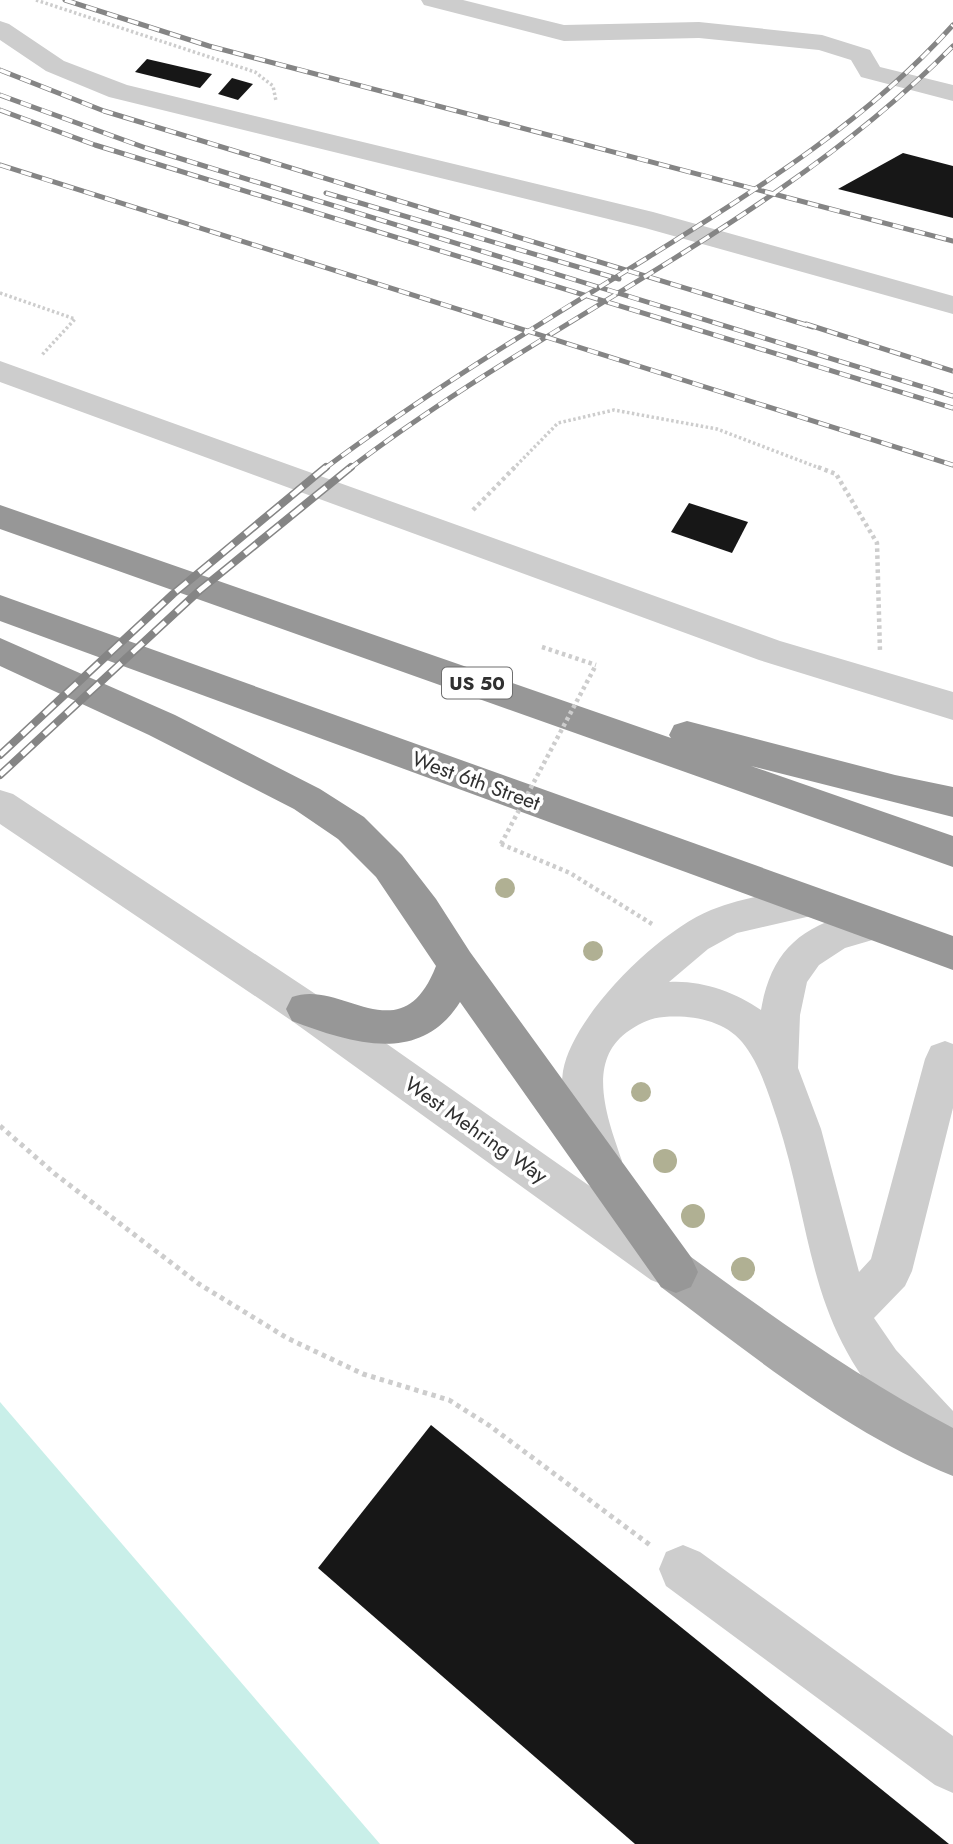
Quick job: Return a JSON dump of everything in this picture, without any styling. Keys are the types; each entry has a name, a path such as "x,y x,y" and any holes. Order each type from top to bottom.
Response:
{"highway":[{"name":"US 50","path":"0,517 953,852"},
{"name":"West 6th Street","path":"0,608 953,953"},
{"path":"0,651 162,725 307,799 351,828 389,866 422,910 456,964 676,1272"},
{"path":"499,691 725,743 895,790 953,802"},
{"path":"306,1009 364,1027 388,1029 411,1024 438,1006 450,988 456,964"}],"main road":[{"name":"West Mehring Way","path":"676,1272 789,1356 880,1414 953,1453"}],"street":[{"path":"433,0 564,33 699,30 822,43 861,55 870,72 953,93"},
{"path":"676,8 699,30"},
{"path":"0,29 43,60 92,82 277,131 653,221 848,278 953,305"},
{"path":"10,375 771,651 953,706"},
{"name":"West Mehring Way","path":"0,805 306,1009 676,1272"},
{"path":"605,1173 584,1106 584,1069 594,1041 609,1021 654,970 685,944 725,921 810,902"},
{"path":"778,1069 779,1007 785,986 800,961 820,942 872,924"},
{"path":"609,1021 633,1006 663,996 701,999 731,1012 755,1028 778,1069 794,1114 849,1313 886,1374 953,1444"},
{"path":"849,1313 890,1271 945,1059 953,1062"},
{"path":"683,1569 953,1767"}],"path":[{"path":"36,0 255,72 273,86 277,131"},
{"path":"0,293 75,320 10,375"},
{"path":"448,536 558,424 614,410 718,429 836,474 877,543 881,686"},
{"path":"542,648 596,665 501,844 548,864"},
{"path":"0,1126 55,1174 199,1284 287,1338 363,1374 449,1400 490,1426 683,1569"}],"water":[{"path":"0,1402 380,1844 0,1844"}],"building":[{"path":"147,59 212,74 200,88 135,72"},
{"path":"232,78 253,84 238,100 218,94"},
{"path":"903,153 953,166 953,218 838,189"},
{"path":"689,503 748,522 732,553 671,532"},
{"path":"431,1425 949,1844 635,1844 318,1568"}],"railway":[{"path":"65,0 209,46 755,189"},
{"path":"755,189 809,152 884,93 953,25"},
{"path":"773,194 813,166 885,109 953,46"},
{"path":"0,70 104,111 627,270"},
{"path":"0,95 146,148 599,287"},
{"path":"0,110 95,145 586,296"},
{"path":"0,165 528,331"},
{"path":"627,270 755,189"},
{"path":"755,189 773,194"},
{"path":"326,193 615,278"},
{"path":"646,276 773,194"},
{"path":"773,194 953,241"},
{"path":"615,278 627,270"},
{"path":"627,270 646,276"},
{"path":"618,293 646,276"},
{"path":"646,276 813,327"},
{"path":"599,287 615,278"},
{"path":"615,278 619,279"},
{"path":"586,296 599,287"},
{"path":"599,287 618,293"},
{"path":"605,301 618,293"},
{"path":"618,293 953,396"},
{"path":"528,331 586,296"},
{"path":"586,296 605,301"},
{"path":"547,337 605,301"},
{"path":"605,301 953,408"},
{"path":"806,324 953,371"},
{"path":"324,469 443,386 528,331"},
{"path":"528,331 547,337"},
{"path":"349,469 424,415 547,337"},
{"path":"547,337 953,465"},
{"path":"0,755 173,594 326,467"},
{"path":"0,775 200,590 351,467"}]}
